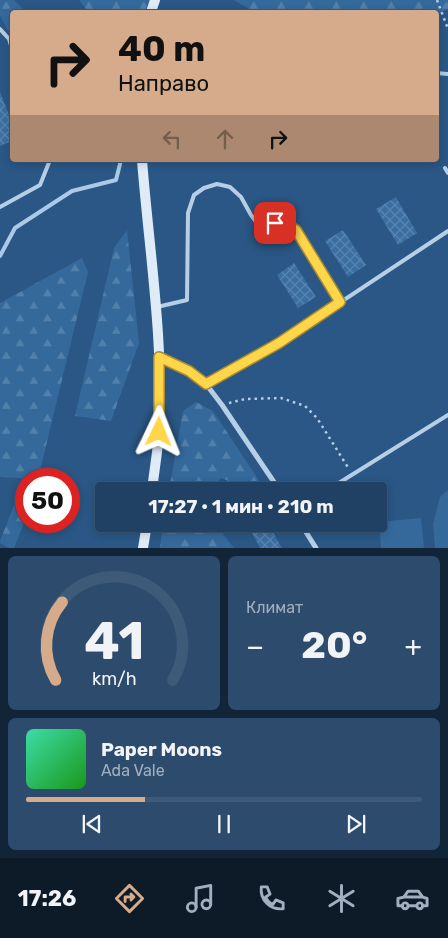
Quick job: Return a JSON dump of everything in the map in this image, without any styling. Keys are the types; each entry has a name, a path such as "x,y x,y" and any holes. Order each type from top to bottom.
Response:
{"main road":[{"path":"142,162 159,357 159,432 153,482"},
{"path":"143,548 146,532"}],"street":[{"path":"159,357 189,371 206,384 222,404 274,482"},
{"path":"305,532 316,548"}],"lane":[{"path":"0,29 10,42"},
{"path":"0,207 40,185 49,162"},
{"path":"445,168 448,173"},
{"path":"156,307 187,300 188,214 194,195 204,188 217,184 230,188 241,197 257,222 265,225 275,223 286,224 296,230 340,302"},
{"path":"206,384 279,343 448,231"},
{"path":"341,482 448,415"}],"path":[{"path":"437,0 448,29"},
{"path":"222,404 245,399 281,398 305,406 317,418 352,475"}],"green space":[{"path":"0,0 14,0 23,9 10,10 10,31 0,16"},
{"path":"79,0 149,0 146,10 86,10"},
{"path":"234,0 448,0 448,9 439,13 439,10 251,10"},
{"path":"127,230 139,343 111,421 75,416 114,248"},
{"path":"82,258 88,272 41,468 15,468 15,478 0,477 0,303"},
{"path":"196,402 213,411 260,482 231,482 221,478 218,482 171,482 183,411"},
{"path":"448,490 448,548 435,548 433,524 440,497"},
{"path":"14,505 15,533 20,533 14,548 9,548 0,543"},
{"path":"421,518 424,548 381,548 380,532 387,532 387,521"},
{"path":"162,532 221,532 234,548 160,548"}],"building":[{"path":"0,92 10,117 10,142 0,146"},
{"path":"396,197 417,233 398,245 376,209"},
{"path":"343,230 366,265 348,277 325,241"},
{"path":"294,263 316,297 298,308 277,275"},
{"path":"273,532 282,548 260,548 252,533"}],"waterway":[{"path":"439,73 448,74"},
{"path":"0,256 15,228 72,191 116,180 120,162"}],"route":[{"path":"159,432 159,357 189,371 206,384 279,343 340,302 296,230 286,224 275,223"}]}
